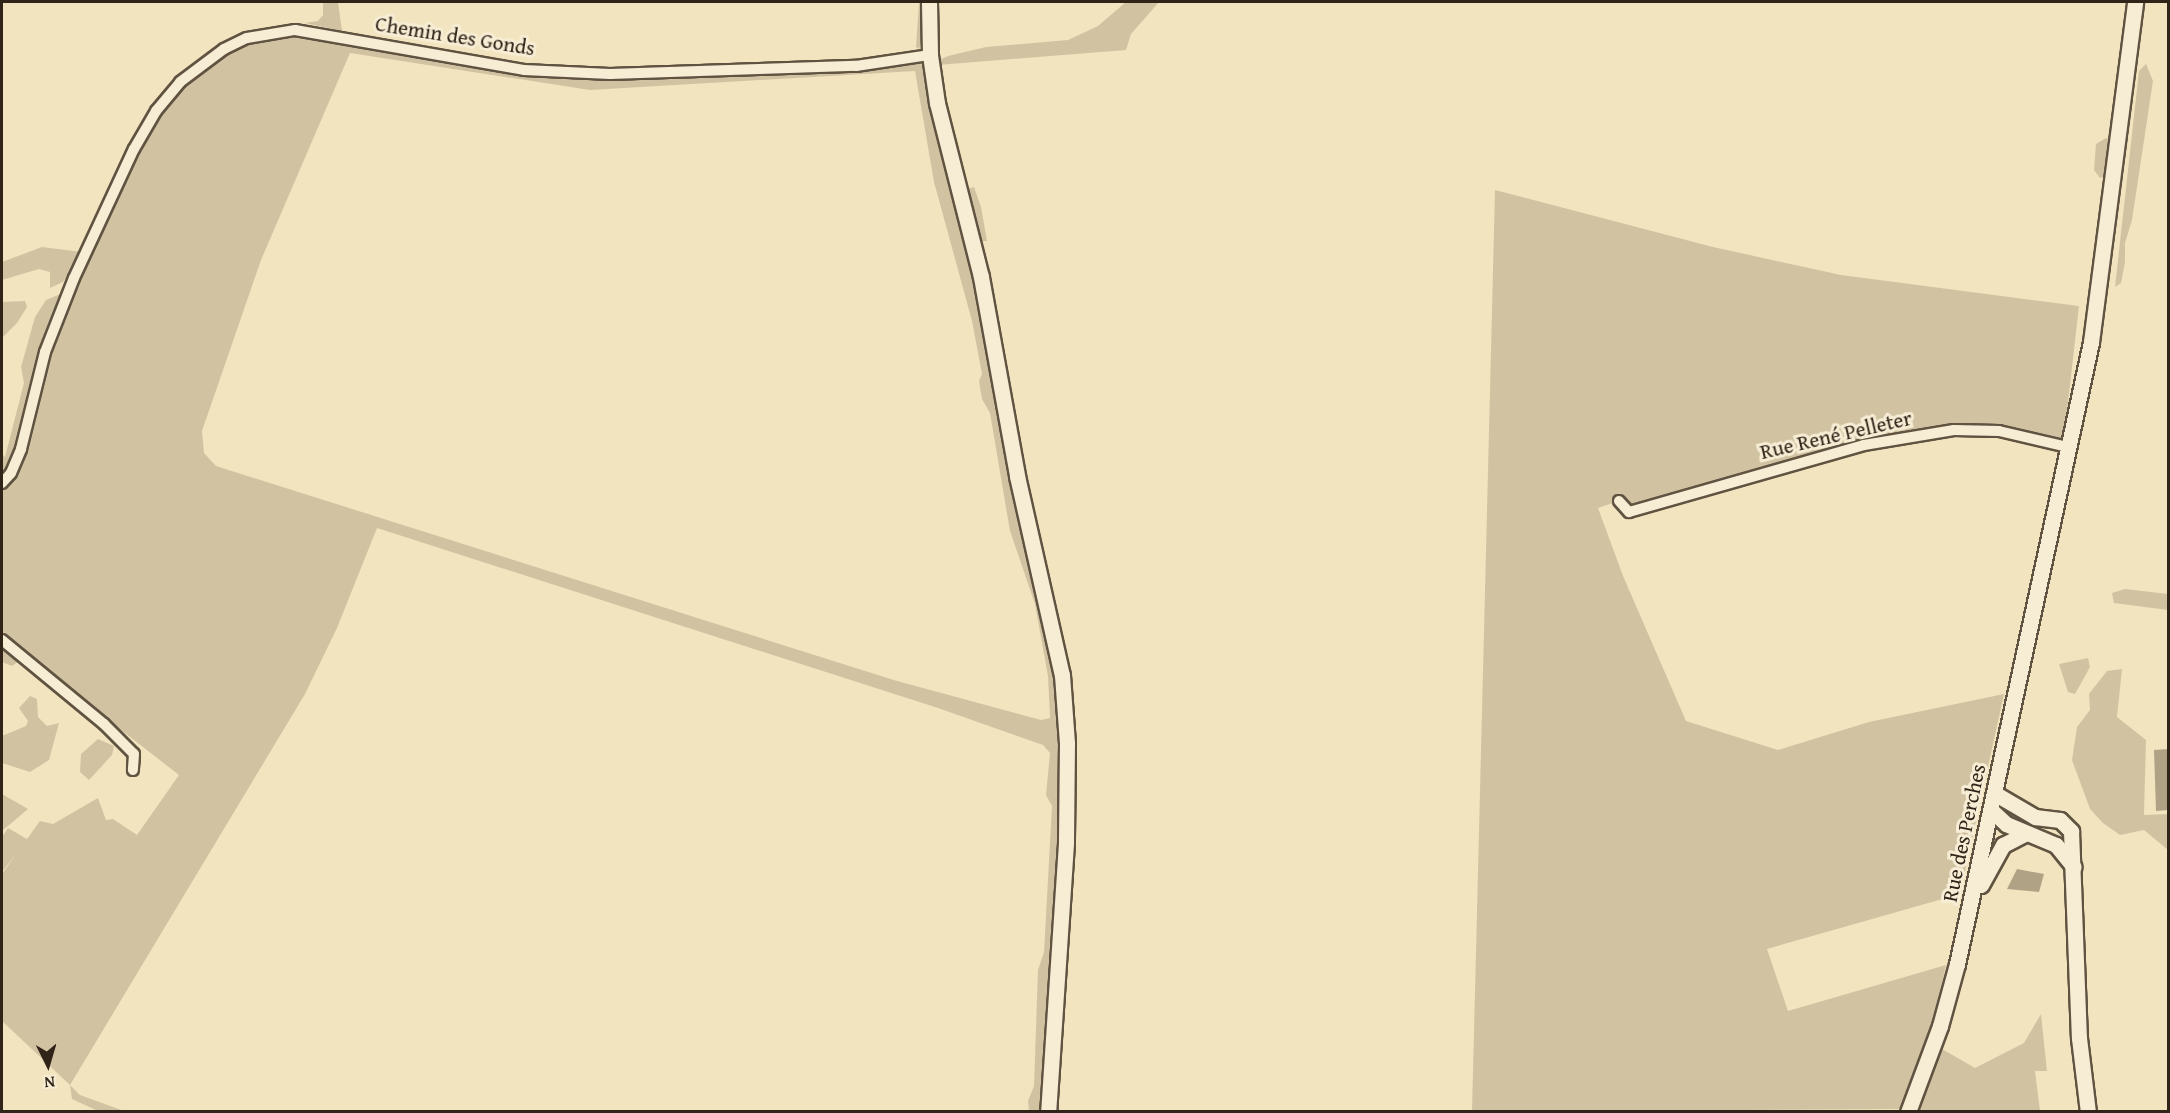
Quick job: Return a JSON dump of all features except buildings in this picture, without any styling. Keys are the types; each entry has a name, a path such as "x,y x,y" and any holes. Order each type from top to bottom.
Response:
{"street":[{"path":"929,2 930,55 948,152 981,277 1017,476 1062,675 1067,743 1066,843 1048,1112"},
{"name":"Rue des Perches","path":"1908,1112 1940,1026 1970,909 2101,286 2135,2"},
{"name":"Chemin des Gonds","path":"2,483 11,473 21,449 45,352 111,194 156,111 180,82 224,49 247,38 295,30 524,70 610,74 856,66 930,55"},
{"name":"Rue René Pelleter","path":"1619,501 1629,512 1864,445 1954,430 1999,431 2068,447"},
{"path":"2,640 104,724 134,754 133,770"},
{"path":"1994,793 2035,817 2060,820 2071,831 2079,1038 2088,1112"},
{"path":"1991,810 2025,834 2043,837 2056,845 2074,867"},
{"path":"1970,909 2003,845 2025,834"}],"shaded area":[{"path":"323,2 338,2 342,31 305,23 318,21 323,15"},
{"path":"919,2 923,2 923,38 919,49 916,47"},
{"path":"1126,2 1159,2 1131,34 1126,50 938,65 937,61 948,56 986,47 1068,40 1098,26"},
{"path":"295,30 353,46 587,80 865,68 915,61 926,67 932,113 971,263 1054,659 1059,703 1061,814 1042,1111 1029,1111 1028,1101 1034,1086 1038,970 1044,952 1052,806 1046,795 1050,753 1043,745 938,708 377,528 337,628 305,694 70,1085 2,1021 2,874 16,854 2,872 2,837 8,828 27,839 40,821 53,824 98,798 106,820 113,819 137,835 179,775 26,656 12,666 2,662 2,454 5,457 24,383 21,367 35,317 46,300 63,293 30,422 74,278 156,111 224,49","holes":["350,53 590,90 915,71 934,182 972,321 982,374 979,381 982,399 990,413 1010,531 1035,604 1048,676 1050,718 1041,720 897,681 216,466 204,453 202,431 261,260"]},
{"path":"2146,64 2153,81 2132,220 2125,243 2125,262 2121,283 2115,287 2139,71"},
{"path":"2106,138 2112,142 2110,175 2100,178 2094,170 2096,144"},
{"path":"974,187 981,207 987,241 982,241 976,227 967,189"},
{"path":"1495,190 1713,247 1841,275 2079,306 2063,446 1999,431 1908,437 1629,512 1619,501 1598,508 1623,576 1686,721 1778,750 1869,722 2004,694 1960,894 1767,949 1788,1011 1946,965 1935,1012 1903,1109 1472,1112"},
{"path":"42,247 82,252 63,282 50,288 50,272 39,269 2,280 2,262"},
{"path":"25,301 27,307 17,323 2,338 2,302"},
{"path":"2125,589 2168,594 2168,610 2114,603 2112,593"},
{"path":"2088,658 2090,667 2075,694 2068,692 2059,664"},
{"path":"2122,669 2117,717 2146,740 2144,815 2168,814 2168,850 2144,830 2120,835 2103,823 2090,809 2072,760 2077,727 2090,710 2089,694 2107,671"},
{"path":"30,696 37,699 38,717 47,726 59,723 49,760 30,772 2,763 2,736 26,726 28,721 19,708"},
{"path":"98,739 114,746 112,755 89,780 80,772 81,754"},
{"path":"2168,749 2168,810 2156,811 2154,750"},
{"path":"2,794 28,809 2,831"},
{"path":"2017,869 2044,874 2039,892 2007,889"},
{"path":"2041,1014 2047,1071 2035,1071 2040,1111 1917,1111 1942,1049 1975,1068 2024,1043"},
{"path":"70,1085 80,1095 124,1111 98,1111 72,1099"}]}
